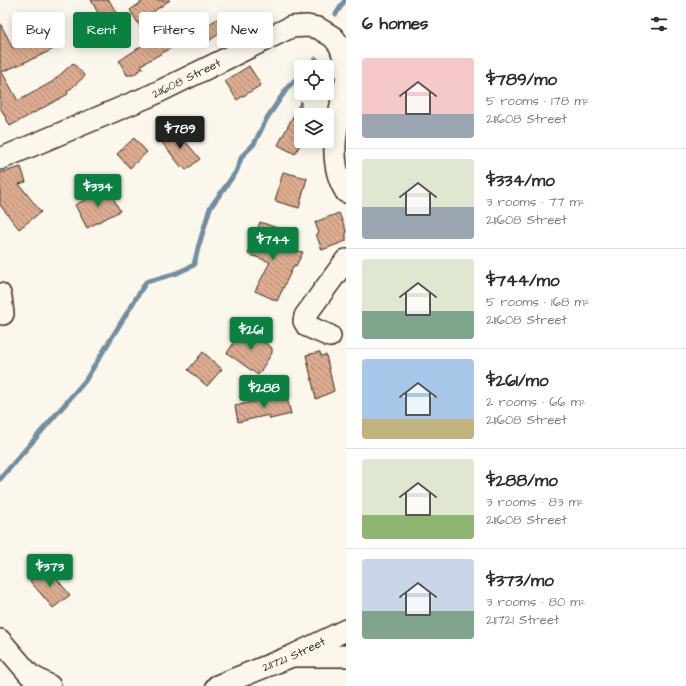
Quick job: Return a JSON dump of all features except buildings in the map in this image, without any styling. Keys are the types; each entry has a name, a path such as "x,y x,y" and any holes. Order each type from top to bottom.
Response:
{"street":[{"name":"211608 Street","path":"0,159 152,95 291,27 307,26 318,28 333,37 340,46 344,58 346,76"},
{"path":"346,81 336,132 335,146 337,168 342,186 346,192"},
{"path":"330,336 307,326 304,321 305,316 346,260"},
{"name":"211721 Street","path":"217,686 292,656 346,630"},
{"path":"0,640 30,675 50,686"},
{"path":"292,656 346,656"}],"waterway":[{"path":"336,14 345,0"},
{"path":"0,479 85,381 146,282 177,273 194,265 210,208 236,172 242,156 254,144 267,118 288,87 294,81"}]}
